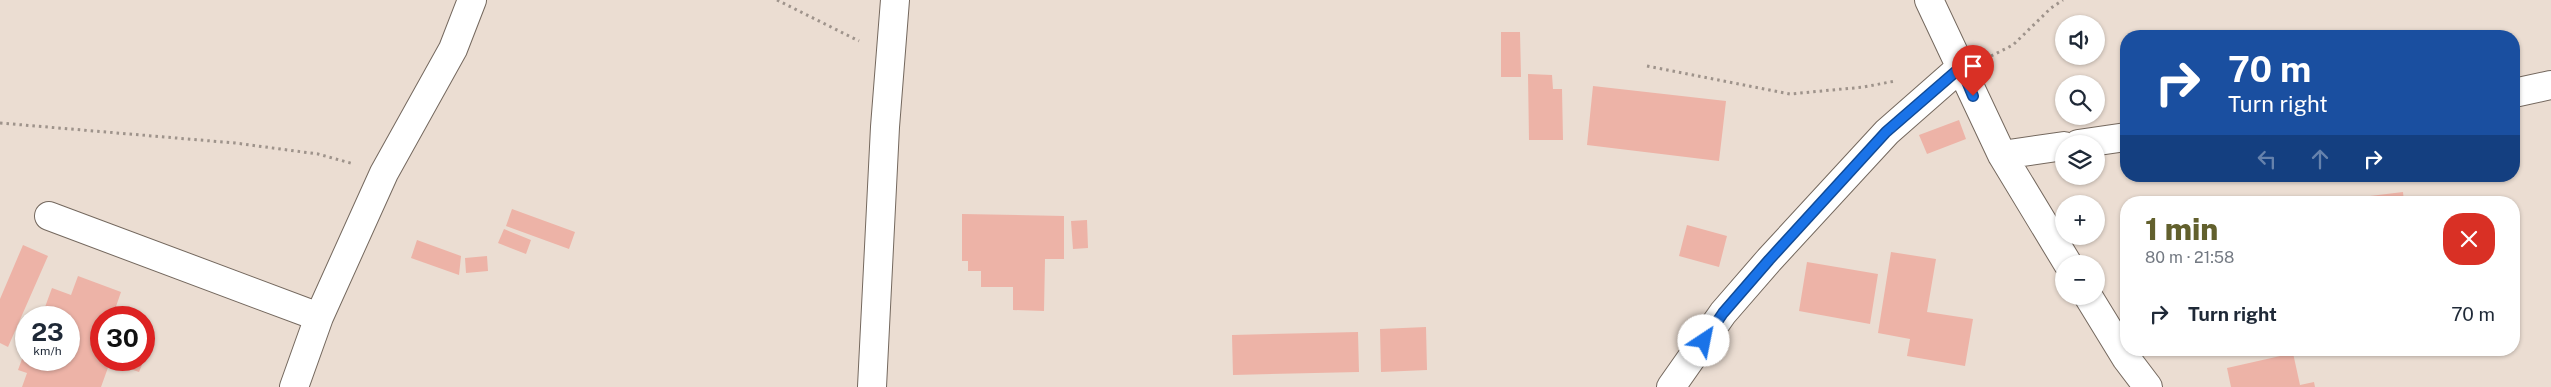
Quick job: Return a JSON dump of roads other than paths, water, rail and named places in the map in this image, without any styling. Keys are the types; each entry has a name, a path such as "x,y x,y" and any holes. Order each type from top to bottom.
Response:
{"street":[{"path":"294,387 319,317 384,173 453,49 472,0"},
{"path":"872,387 895,0"},
{"path":"1929,0 2002,155 2063,255"},
{"path":"1671,387 1723,313 1769,260 1886,132 1961,67"},
{"path":"2520,91 2551,85"},
{"path":"2105,140 2120,138"},
{"path":"2002,155 2055,147"},
{"path":"50,216 319,317"},
{"path":"2094,305 2120,348"},
{"path":"2125,356 2148,387"}]}
